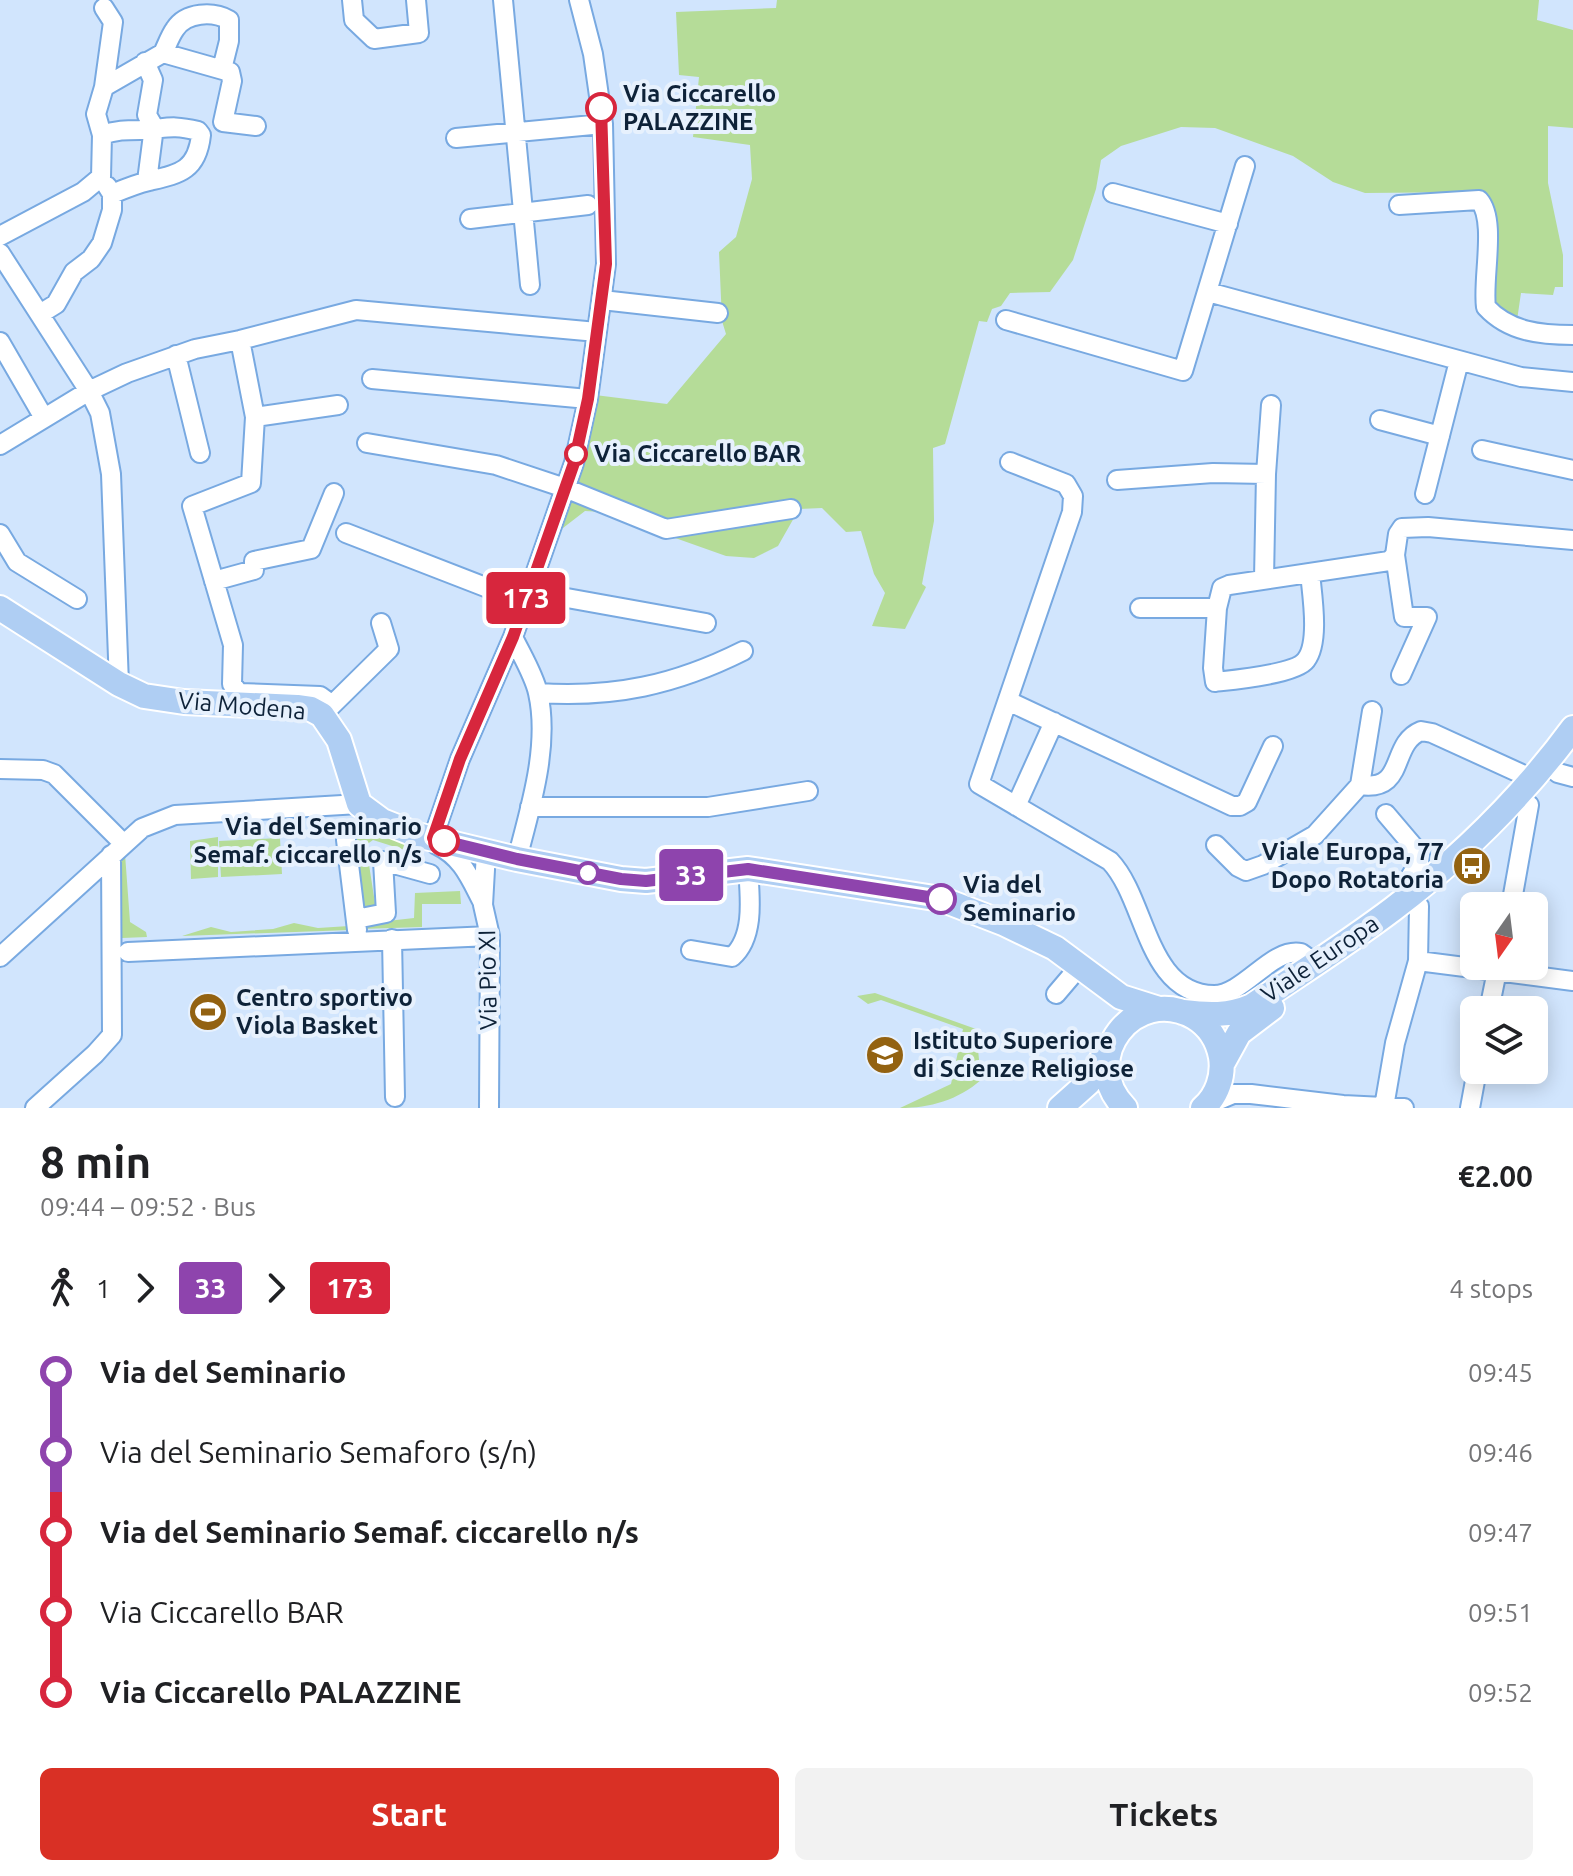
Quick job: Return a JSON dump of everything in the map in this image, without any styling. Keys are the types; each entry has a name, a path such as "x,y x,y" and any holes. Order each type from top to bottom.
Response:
{"main road":[{"name":"Via Modena","path":"0,608 119,684 144,696 184,702 327,710 359,804"},
{"name":"Viale Europa","path":"1547,780 1573,728"},
{"name":"Viale Europa","path":"1205,1106 1218,1088 1222,1066 1232,1043 1248,1025 1415,900 1469,843 1547,780 1573,752"},
{"path":"359,804 382,821 425,837 621,879 646,881 748,869 941,899 1055,948 1084,970 1109,1007 1112,1041 1107,1077 1113,1093 1125,1108"},
{"name":"Viale Europa","path":"1084,970 1121,997 1159,1009 1214,1015 1242,1010 1415,900"},
{"path":"1060,1108 1088,1083 1126,1023 1141,1013 1159,1009"},
{"path":"1183,1012 1199,1020 1211,1032 1219,1048 1222,1066"}],"street":[{"path":"352,0 354,20 374,39 419,33 416,0"},
{"path":"503,0 530,285"},
{"path":"483,905 466,869 453,852 425,837 513,637 574,463 588,399 606,264 603,124 593,54 579,0"},
{"path":"40,314 56,304 74,272 91,259 102,243 112,210 112,194 101,177 102,135 96,114 104,87 113,22 104,8"},
{"path":"104,87 163,53 176,26 202,14 219,14 229,20 229,41 222,69"},
{"path":"163,53 230,72 232,81 223,122 256,126"},
{"path":"145,62 153,80 147,115 154,127 147,181"},
{"path":"456,138 603,124"},
{"path":"102,135 127,128 143,130 171,125 198,131 201,135 195,157 180,174 147,181 112,194"},
{"path":"1006,320 1183,371 1245,166"},
{"path":"0,236 83,192 101,177"},
{"path":"1113,193 1228,224"},
{"path":"1399,205 1479,200 1486,207 1488,234 1486,307 1495,317 1527,332 1573,335"},
{"path":"470,219 588,205"},
{"path":"0,253 100,413 111,474 119,684"},
{"path":"1208,292 1521,377 1573,382"},
{"path":"602,300 718,313"},
{"path":"2,439 89,391 176,355 356,310 597,332"},
{"path":"240,340 255,417 251,483 192,506 233,645 232,684 239,693 320,696 327,710 389,649 381,623"},
{"path":"0,342 44,418"},
{"path":"176,355 200,453"},
{"path":"1425,494 1459,361"},
{"path":"372,379 588,399"},
{"path":"255,417 338,405"},
{"path":"1264,579 1271,405"},
{"path":"1380,420 1440,436"},
{"path":"367,443 496,465 565,488 666,529 791,509"},
{"path":"1482,450 1573,470"},
{"path":"1010,462 1066,484 1073,496 1072,512 979,784 1110,861 1122,874 1164,968 1180,985 1207,995 1223,995 1286,954 1301,953 1315,963"},
{"path":"1117,480 1213,473 1266,474"},
{"path":"214,581 254,570 254,561 311,549 334,493"},
{"path":"1401,675 1427,617 1404,617 1395,555 1402,528 1428,527 1573,540"},
{"path":"346,533 526,597 706,623"},
{"path":"3,546 17,562 77,599"},
{"path":"1310,573 1314,624 1307,659 1301,665 1259,677 1215,682 1217,608 1222,588 1264,579 1389,561 1395,555"},
{"path":"1140,608 1217,608"},
{"path":"513,637 538,693 541,737 534,793 517,859"},
{"path":"538,693 575,695 633,690 706,670 743,651"},
{"path":"1008,701 1232,806 1247,802 1273,746"},
{"path":"1216,845 1246,871 1263,865 1315,835 1360,785 1372,711"},
{"path":"1016,806 1054,722"},
{"path":"1360,785 1377,787 1386,782 1409,740 1421,731 1432,733 1524,775 1547,780 1515,892"},
{"path":"0,769 43,770 54,774 117,849 112,1035 35,1108"},
{"path":"530,807 708,807 808,791"},
{"path":"0,957 142,828 175,815 359,804"},
{"path":"1384,1107 1395,1043 1418,961 1415,900 1406,884 1419,862 1420,854 1386,814"},
{"path":"346,840 358,941"},
{"name":"Via Pio XI","path":"486,852 483,905 490,936 489,1108"},
{"path":"356,919 386,913 383,861 430,874"},
{"path":"691,950 732,957 741,949 751,908 748,869"},
{"path":"128,952 490,936"},
{"path":"392,939 395,1097"},
{"path":"1418,961 1460,965"},
{"path":"1056,994 1084,970"},
{"path":"1548,977 1573,981"},
{"path":"1222,1066 1230,1079 1251,1094"},
{"path":"1470,1108 1474,1084"},
{"path":"1205,1106 1222,1097 1251,1094 1343,1105 1404,1108"}],"green space":[{"path":"777,0 1539,0 1537,20 1573,30 1573,128 1548,126 1548,183 1563,255 1563,287 1555,287 1553,295 1521,293 1516,327 1495,317 1477,192 1365,193 1333,182 1293,156 1215,128 1181,127 1121,146 1101,160 1096,189 1073,260 1050,292 1010,293 1001,306 992,309 987,322 979,321 945,444 933,448 934,521 922,584 926,587 905,629 872,626 885,593 874,574 861,531 846,532 822,508 799,509 778,546 754,558 726,556 602,512 585,511 563,528 563,514 595,395 667,404 726,334 722,321 719,252 736,237 752,179 750,145 693,137 699,77 679,75 676,12 776,8"},
{"path":"358,823 410,845 408,851 373,840 366,845 376,910 363,913 352,824"},
{"path":"218,837 218,877 191,879 190,841"},
{"path":"280,838 282,874 221,877 219,841"},
{"path":"125,854 130,922 146,932 147,937 122,938 117,863"},
{"path":"460,891 461,904 422,904 422,927 361,929 361,924 414,918 415,893"},
{"path":"294,923 318,928 349,926 350,930 182,936 211,927 231,932 273,929"},
{"path":"875,993 976,1029 981,1080 943,1102 900,1108 951,1084 963,1029 881,1000 868,1004 857,996"}],"bus line":[{"name":"173","path":"444,841 433,838 460,759 513,637 574,463 588,399 606,264 601,108"},
{"name":"33","path":"444,841 621,879 646,881 748,869 941,899"}],"place":[{"name":"Via Ciccarello PALAZZINE","path":"601,108"},
{"name":"Via Ciccarello BAR","path":"576,454"},
{"name":"Via del Seminario Semaf. ciccarello n/s","path":"444,841"},
{"name":"Viale Europa, 77 Dopo Rotatoria","path":"1472,866"},
{"name":"Via del Seminario","path":"941,899"},
{"name":"Centro sportivo Viola Basket","path":"208,1012"},
{"name":"Istituto Superiore di Scienze Religiose","path":"885,1055"}]}
